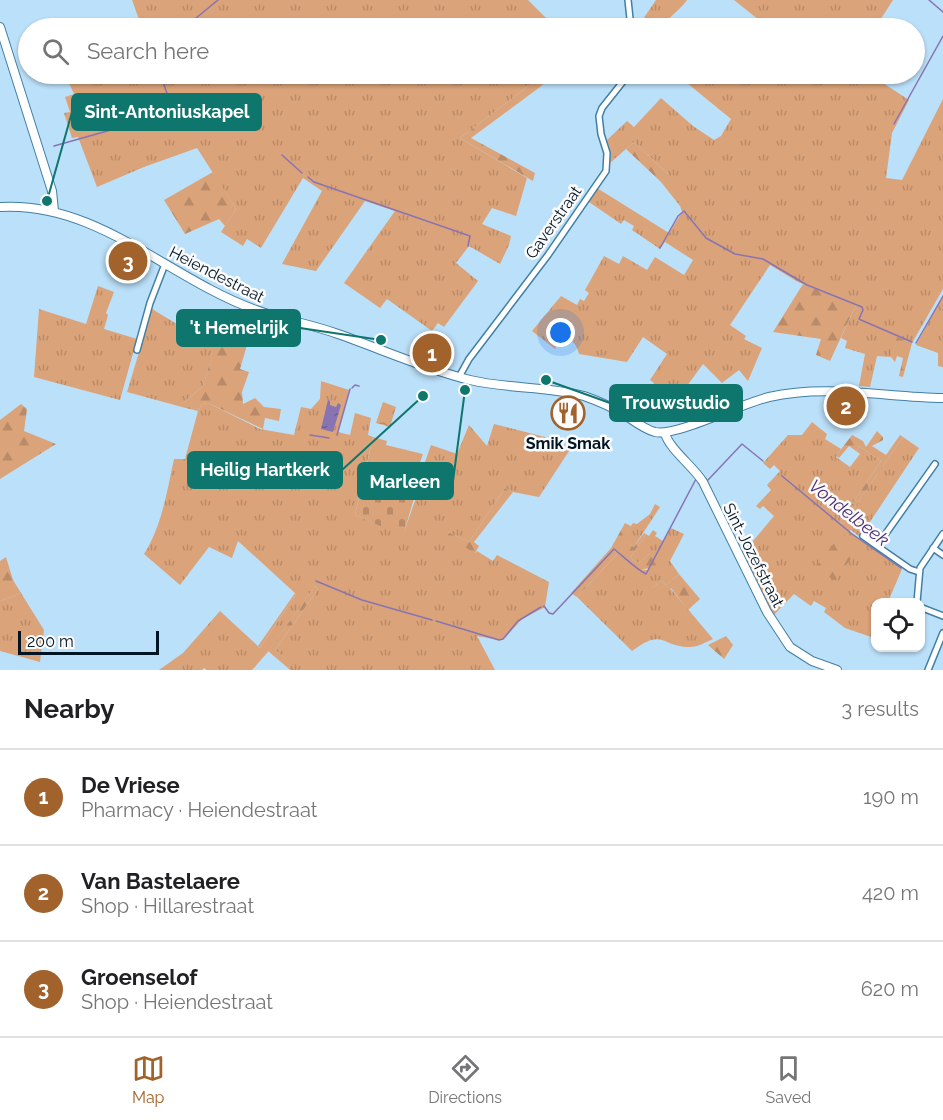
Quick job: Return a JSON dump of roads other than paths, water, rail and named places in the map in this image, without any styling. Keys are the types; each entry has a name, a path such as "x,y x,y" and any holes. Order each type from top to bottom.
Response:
{"main road":[{"path":"0,27 18,83"},
{"path":"18,84 52,190 54,211"},
{"name":"Heiendestraat","path":"0,207 24,206 54,211 96,226 222,295 256,310 334,332 459,377 494,385 554,391 585,397 619,411 649,430 665,433"},
{"path":"665,433 756,400 797,392 830,391 943,398"},
{"name":"Sint-Jozefstraat","path":"665,433 669,443 690,464 703,482 767,612 790,647 812,661 837,670"}],"street":[{"path":"628,0 631,18"},
{"name":"Gaverstraat","path":"459,377 469,359 548,255 606,171 607,153 601,134 599,116 602,108 621,84"},
{"path":"137,350 150,303 165,264"},
{"path":"877,546 935,464"},
{"path":"917,598 919,572 943,534"},
{"path":"863,536 910,569 919,572"},
{"path":"933,548 943,555"},
{"path":"925,609 943,616"},
{"path":"928,670 943,633"}],"water":[{"path":"328,400 330,405 336,407 338,403 341,405 333,432 321,429"}],"waterway":[{"path":"196,18 218,0"},
{"path":"929,0 943,12"},
{"path":"925,68 943,36"},
{"path":"54,146 171,113 173,110 164,84"},
{"path":"894,124 916,84"},
{"path":"282,155 302,173"},
{"path":"308,177 314,182 470,236 468,246"},
{"path":"660,248 678,216 684,211 706,238 735,254 763,259 807,285 862,307 859,319 912,342"},
{"path":"916,343 943,296"},
{"path":"352,388 355,385 359,386"},
{"path":"337,435 350,389"},
{"path":"310,435 329,438"},
{"path":"708,480 742,444 763,461"},
{"name":"Vondelbeek","path":"782,476 852,534 901,568"},
{"name":"Vondelbeek","path":"544,606 549,613 553,614 614,549 646,574 696,479"},
{"path":"316,581 362,600 432,620"},
{"name":"Vondelbeek","path":"436,621 499,640 503,639 518,621 541,607"}],"place":[{"name":"Sint-Antoniuskapel","path":"47,201"},
{"name":"Groenselof","path":"128,261"},
{"name":"'t Hemelrijk","path":"381,340"},
{"name":"De Vriese","path":"432,353"},
{"name":"Trouwstudio","path":"546,380"},
{"name":"Marleen","path":"465,390"},
{"name":"Heilig Hartkerk","path":"423,396"},
{"name":"Van Bastelaere","path":"846,406"},
{"name":"Smik Smak","path":"568,413"}]}
